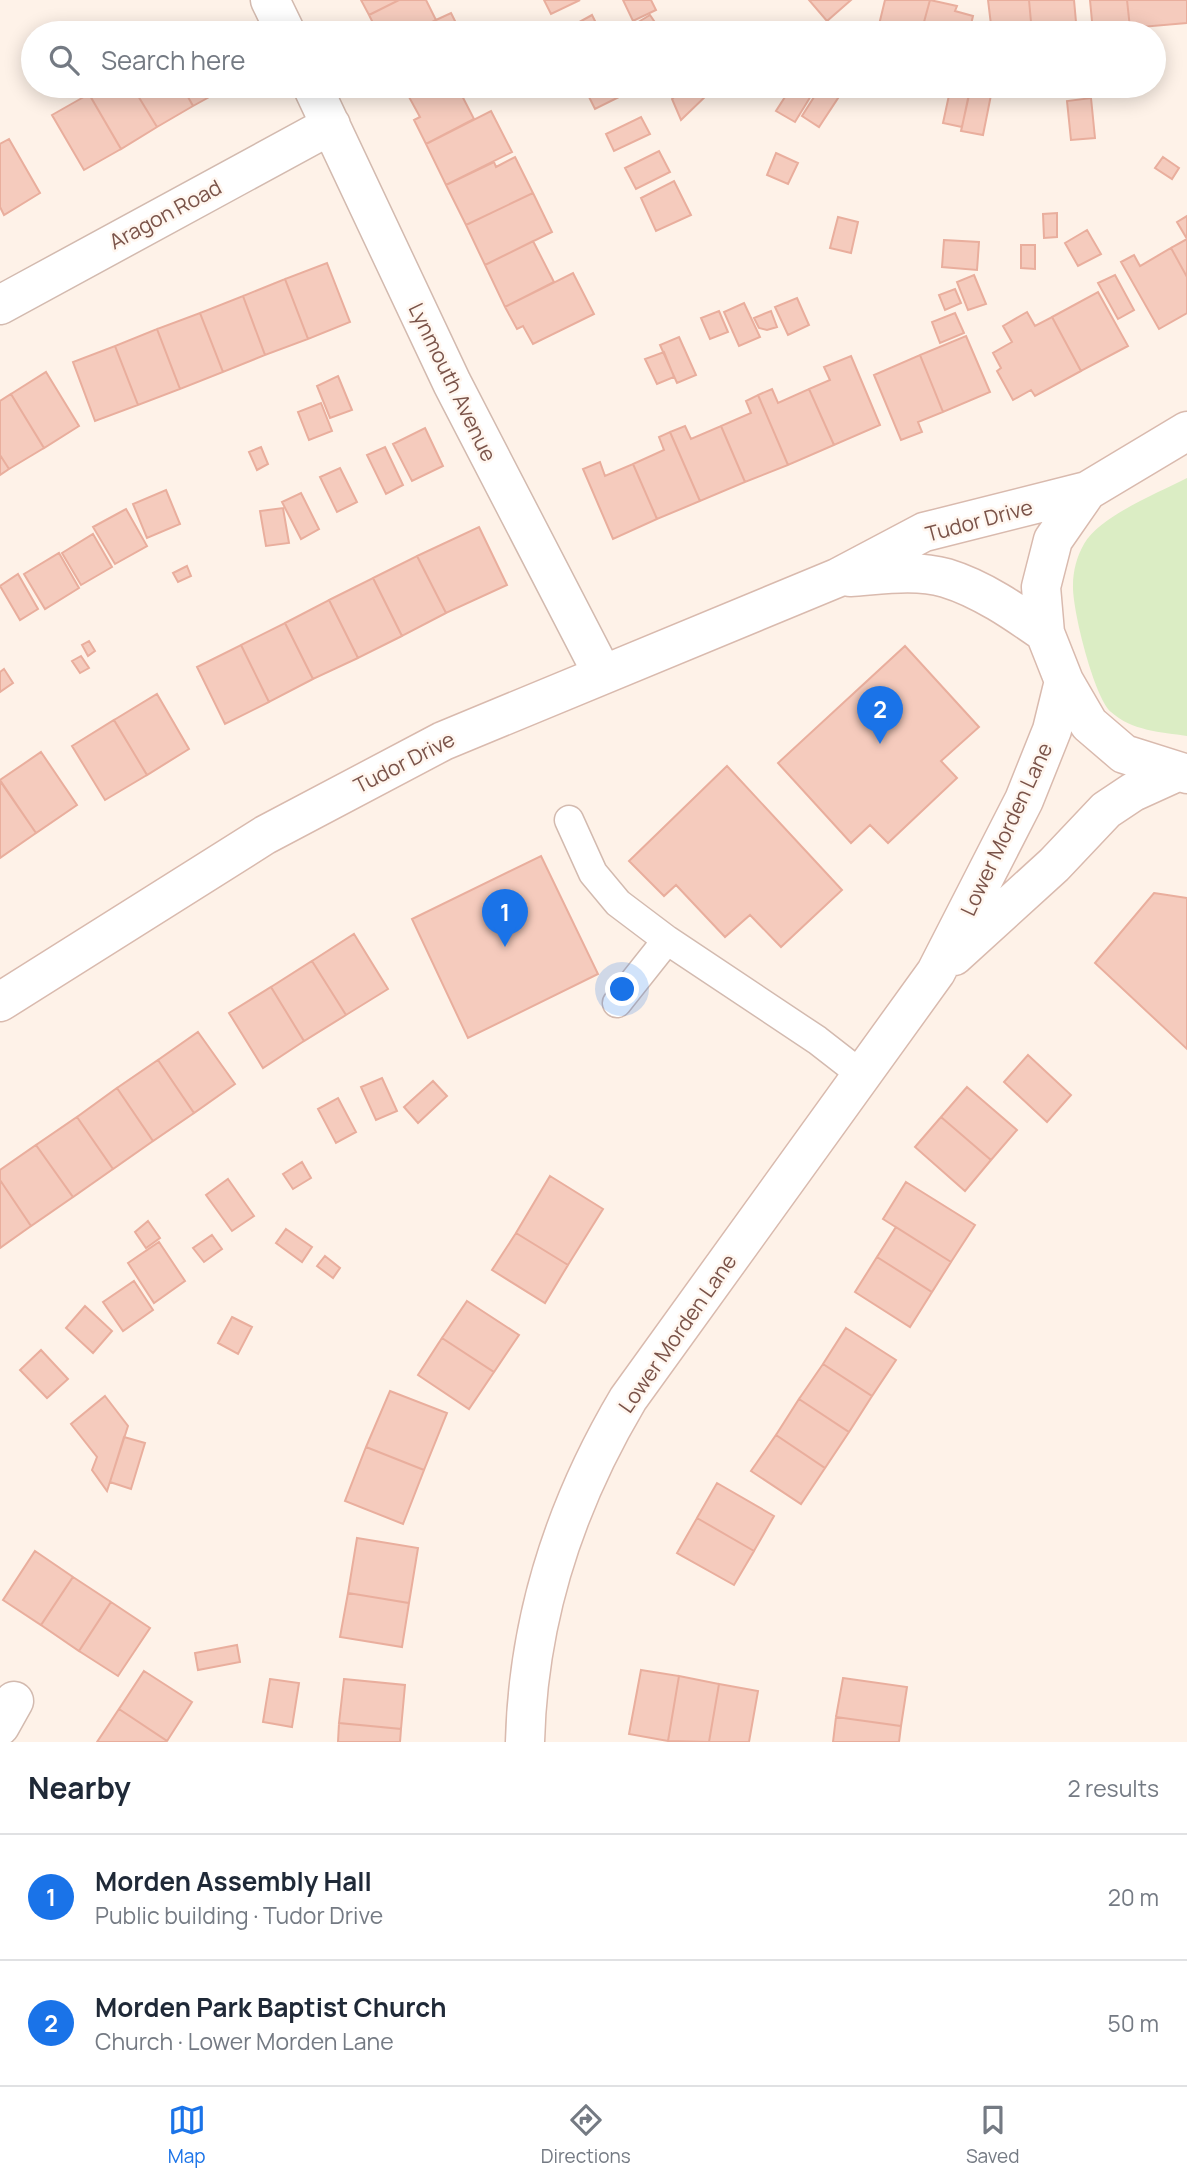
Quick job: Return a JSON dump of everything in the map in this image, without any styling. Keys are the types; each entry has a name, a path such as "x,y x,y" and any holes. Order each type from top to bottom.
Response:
{"street":[{"path":"270,0 280,21"},
{"name":"Lynmouth Avenue","path":"318,98 452,383 602,673"},
{"name":"Aragon Road","path":"0,305 331,125"},
{"path":"1182,773 1124,754 1089,724 1064,681 1045,633 1041,587 1053,540 1087,491 1187,431"},
{"name":"Tudor Drive","path":"0,1002 265,835 443,741 837,578 924,532 1087,491"},
{"name":"Tudor Drive","path":"837,578 903,573 946,578 1009,607 1045,633"},
{"name":"Lower Morden Lane","path":"525,1742 529,1673 545,1588 573,1505 601,1447 628,1399 936,972 1024,800 1052,730 1064,681"},
{"name":"Lower Morden Lane","path":"936,972 1054,865 1106,810 1133,792 1182,773"}],"lane":[{"path":"569,820 593,873 618,903 862,1075"},
{"path":"617,1003 667,940"}],"green space":[{"path":"1187,478 1187,736 1137,727 1119,718 1104,703 1085,652 1073,585 1077,559 1092,534 1131,506"}],"building":[{"path":"361,0 399,0 369,15"},
{"path":"399,0 426,0 436,20 372,21 369,15"},
{"path":"544,0 580,0 551,14"},
{"path":"623,0 651,0 656,10 633,21"},
{"path":"809,0 851,0 827,21"},
{"path":"885,0 930,0 924,21 880,21"},
{"path":"930,0 957,6 955,11 973,16 972,21 924,21"},
{"path":"988,0 1029,0 1031,21 991,21"},
{"path":"1029,0 1074,0 1076,21 1031,21"},
{"path":"1090,0 1127,0 1129,21 1092,21"},
{"path":"1127,0 1187,0 1187,23 1166,25 1166,21 1129,21"},
{"path":"451,13 455,21 434,21"},
{"path":"592,15 595,21 581,21"},
{"path":"650,15 654,21 640,21"},
{"path":"82,98 91,98 121,149 84,170 52,115"},
{"path":"91,98 139,98 157,127 121,149"},
{"path":"139,98 189,98 193,106 157,127"},
{"path":"189,98 207,98 193,106"},
{"path":"410,98 463,98 474,119 426,144 414,120 420,117"},
{"path":"590,98 617,98 595,109"},
{"path":"673,98 704,98 681,120"},
{"path":"784,98 810,98 795,122 776,111"},
{"path":"813,98 838,98 819,127 802,116"},
{"path":"948,98 968,98 962,127 943,123"},
{"path":"968,98 990,98 983,135 961,131"},
{"path":"1091,98 1095,138 1071,140 1067,101"},
{"path":"491,111 512,152 446,185 426,144"},
{"path":"641,117 650,134 614,151 606,134"},
{"path":"9,139 40,193 4,215 0,207 0,144"},
{"path":"659,151 670,172 636,189 625,168"},
{"path":"776,153 798,163 788,184 767,175"},
{"path":"515,157 533,193 466,225 446,185 494,162 496,167"},
{"path":"1163,157 1179,168 1172,179 1155,168"},
{"path":"674,181 691,215 656,231 641,198"},
{"path":"533,193 552,232 485,265 466,225"},
{"path":"1057,213 1057,237 1044,238 1043,214"},
{"path":"1187,216 1187,239 1177,222"},
{"path":"838,217 858,222 851,253 830,248"},
{"path":"1087,230 1101,254 1078,266 1065,243"},
{"path":"1187,239 1187,277 1171,248"},
{"path":"944,240 979,242 977,270 942,267"},
{"path":"533,241 554,282 505,307 485,265"},
{"path":"1021,245 1035,245 1035,269 1021,268"},
{"path":"1171,248 1187,277 1187,313 1159,329 1121,262 1134,255 1140,266"},
{"path":"327,263 350,322 308,339 285,279"},
{"path":"573,273 594,314 533,344 523,326 517,329 505,307"},
{"path":"974,275 986,304 968,310 957,282"},
{"path":"1115,275 1134,310 1118,319 1098,283"},
{"path":"285,279 308,339 265,355 243,296"},
{"path":"955,289 961,303 945,310 939,295"},
{"path":"1098,292 1128,346 1081,371 1052,317"},
{"path":"243,296 265,355 223,372 200,313"},
{"path":"797,298 809,325 788,335 775,307"},
{"path":"744,303 760,337 739,346 724,312"},
{"path":"719,311 728,332 710,339 701,318"},
{"path":"771,311 777,327 767,330 759,328 754,318"},
{"path":"1027,312 1035,326 1052,317 1081,371 1035,396 1031,390 1013,400 997,371 1001,368 993,353 1012,342 1003,326"},
{"path":"200,313 223,372 180,389 157,329"},
{"path":"955,313 964,333 940,343 932,322"},
{"path":"157,329 180,389 138,405 115,346"},
{"path":"966,336 990,392 943,412 920,355"},
{"path":"679,337 696,375 677,383 660,345"},
{"path":"115,346 138,405 95,421 73,362"},
{"path":"664,352 674,377 657,384 645,359"},
{"path":"920,355 943,412 918,422 922,432 901,440 874,375"},
{"path":"851,356 880,425 834,445 809,389 830,380 824,367"},
{"path":"46,372 79,426 44,448 11,394"},
{"path":"338,376 352,410 330,418 317,386"},
{"path":"772,389 778,403 809,389 834,445 788,465 758,395"},
{"path":"11,394 44,448 9,469 0,455 0,401"},
{"path":"758,395 788,465 745,482 721,426 751,413 746,401"},
{"path":"321,403 332,431 309,440 298,412"},
{"path":"685,426 691,439 721,426 745,482 700,501 670,432"},
{"path":"425,428 443,466 412,481 393,444"},
{"path":"670,432 700,501 657,519 633,464 664,450 659,437"},
{"path":"261,447 268,464 257,470 249,452"},
{"path":"385,447 403,485 386,494 367,455"},
{"path":"0,455 9,469 0,475"},
{"path":"600,462 605,476 633,464 657,519 613,539 583,469"},
{"path":"340,468 357,502 337,512 320,477"},
{"path":"166,490 180,524 147,538 133,504"},
{"path":"301,493 319,529 301,539 282,502"},
{"path":"283,508 289,543 266,546 260,511"},
{"path":"126,509 147,546 115,564 93,527"},
{"path":"479,527 507,585 446,613 417,556"},
{"path":"93,534 112,567 81,585 62,553"},
{"path":"59,553 79,588 45,609 24,574"},
{"path":"417,556 446,613 402,636 373,578"},
{"path":"187,566 191,576 178,582 173,573"},
{"path":"18,574 38,609 20,620 0,586"},
{"path":"373,578 402,636 358,658 329,600"},
{"path":"329,600 358,658 313,679 285,623"},
{"path":"285,623 313,679 269,702 241,645"},
{"path":"89,641 95,651 88,656 82,645"},
{"path":"241,645 269,702 225,724 197,667"},
{"path":"905,646 979,727 941,761 957,778 888,843 870,825 851,843 778,763"},
{"path":"81,656 89,668 80,673 72,661"},
{"path":"4,669 13,683 0,692 0,672"},
{"path":"157,694 189,749 147,775 114,720"},
{"path":"114,720 147,775 105,800 72,746"},
{"path":"41,752 77,805 36,833 0,780"},
{"path":"727,766 842,890 781,947 750,915 725,937 676,885 664,896 629,861"},
{"path":"0,781 36,833 0,858"},
{"path":"541,856 598,974 468,1038 412,919"},
{"path":"1154,893 1187,898 1187,1049 1095,963"},
{"path":"354,934 388,989 346,1015 312,961"},
{"path":"312,961 346,1015 304,1041 271,987"},
{"path":"271,987 304,1041 263,1068 229,1013"},
{"path":"198,1032 235,1084 194,1113 158,1060"},
{"path":"1028,1055 1071,1095 1047,1122 1004,1082"},
{"path":"158,1060 194,1113 153,1141 117,1088"},
{"path":"382,1078 397,1111 376,1120 361,1087"},
{"path":"433,1081 447,1096 418,1123 404,1107"},
{"path":"967,1087 1017,1130 991,1160 941,1117"},
{"path":"117,1088 153,1141 113,1169 77,1117"},
{"path":"338,1098 356,1132 336,1143 318,1109"},
{"path":"77,1117 113,1169 73,1197 36,1145"},
{"path":"941,1117 991,1160 965,1191 915,1147"},
{"path":"36,1145 73,1197 31,1226 0,1180 0,1170"},
{"path":"302,1162 311,1178 293,1189 283,1174"},
{"path":"550,1176 603,1209 568,1265 516,1233"},
{"path":"228,1179 254,1216 232,1231 206,1195"},
{"path":"0,1180 31,1226 0,1248"},
{"path":"906,1182 975,1225 951,1262 883,1219"},
{"path":"148,1221 160,1238 146,1248 135,1232"},
{"path":"896,1227 951,1262 932,1292 877,1257"},
{"path":"286,1229 312,1247 302,1262 276,1243"},
{"path":"516,1233 568,1265 545,1303 492,1270"},
{"path":"212,1235 222,1249 204,1262 193,1248"},
{"path":"159,1242 185,1281 154,1303 128,1263"},
{"path":"325,1256 340,1268 333,1278 317,1266"},
{"path":"877,1257 932,1292 910,1327 855,1292"},
{"path":"134,1281 153,1310 123,1331 103,1302"},
{"path":"467,1301 519,1335 494,1372 442,1338"},
{"path":"85,1306 112,1331 93,1353 66,1328"},
{"path":"232,1317 252,1327 238,1354 218,1343"},
{"path":"846,1328 896,1360 872,1396 823,1364"},
{"path":"442,1338 494,1372 469,1409 418,1375"},
{"path":"41,1350 68,1379 47,1398 20,1370"},
{"path":"823,1364 872,1396 849,1432 799,1399"},
{"path":"390,1391 447,1413 424,1470 366,1447"},
{"path":"105,1396 128,1426 107,1491 92,1470 97,1457 71,1424"},
{"path":"799,1399 849,1432 825,1468 776,1435"},
{"path":"776,1435 825,1468 801,1504 751,1471"},
{"path":"124,1437 145,1443 131,1489 110,1482"},
{"path":"366,1447 424,1470 403,1524 345,1501"},
{"path":"717,1483 774,1516 754,1551 697,1518"},
{"path":"697,1518 754,1551 734,1585 677,1553"},
{"path":"357,1538 418,1548 409,1603 348,1593"},
{"path":"35,1551 73,1577 41,1625 3,1600"},
{"path":"73,1577 111,1602 79,1651 41,1625"},
{"path":"348,1593 409,1603 402,1647 340,1637"},
{"path":"111,1602 150,1628 118,1676 79,1651"},
{"path":"237,1645 240,1662 198,1670 195,1653"},
{"path":"641,1670 679,1676 668,1741 629,1734"},
{"path":"144,1671 192,1702 167,1741 119,1709"},
{"path":"679,1676 719,1684 709,1742 668,1741"},
{"path":"843,1678 907,1687 901,1726 836,1717"},
{"path":"270,1679 299,1683 292,1727 263,1722"},
{"path":"344,1679 405,1685 401,1729 339,1723"},
{"path":"719,1684 758,1691 749,1742 709,1742"},
{"path":"119,1709 167,1741 97,1742"},
{"path":"836,1717 901,1726 899,1742 833,1742"},
{"path":"339,1723 401,1729 400,1742 338,1742"}],"place":[{"name":"Morden Park Baptist Church","path":"880,744"},
{"name":"Morden Assembly Hall","path":"505,947"}]}
